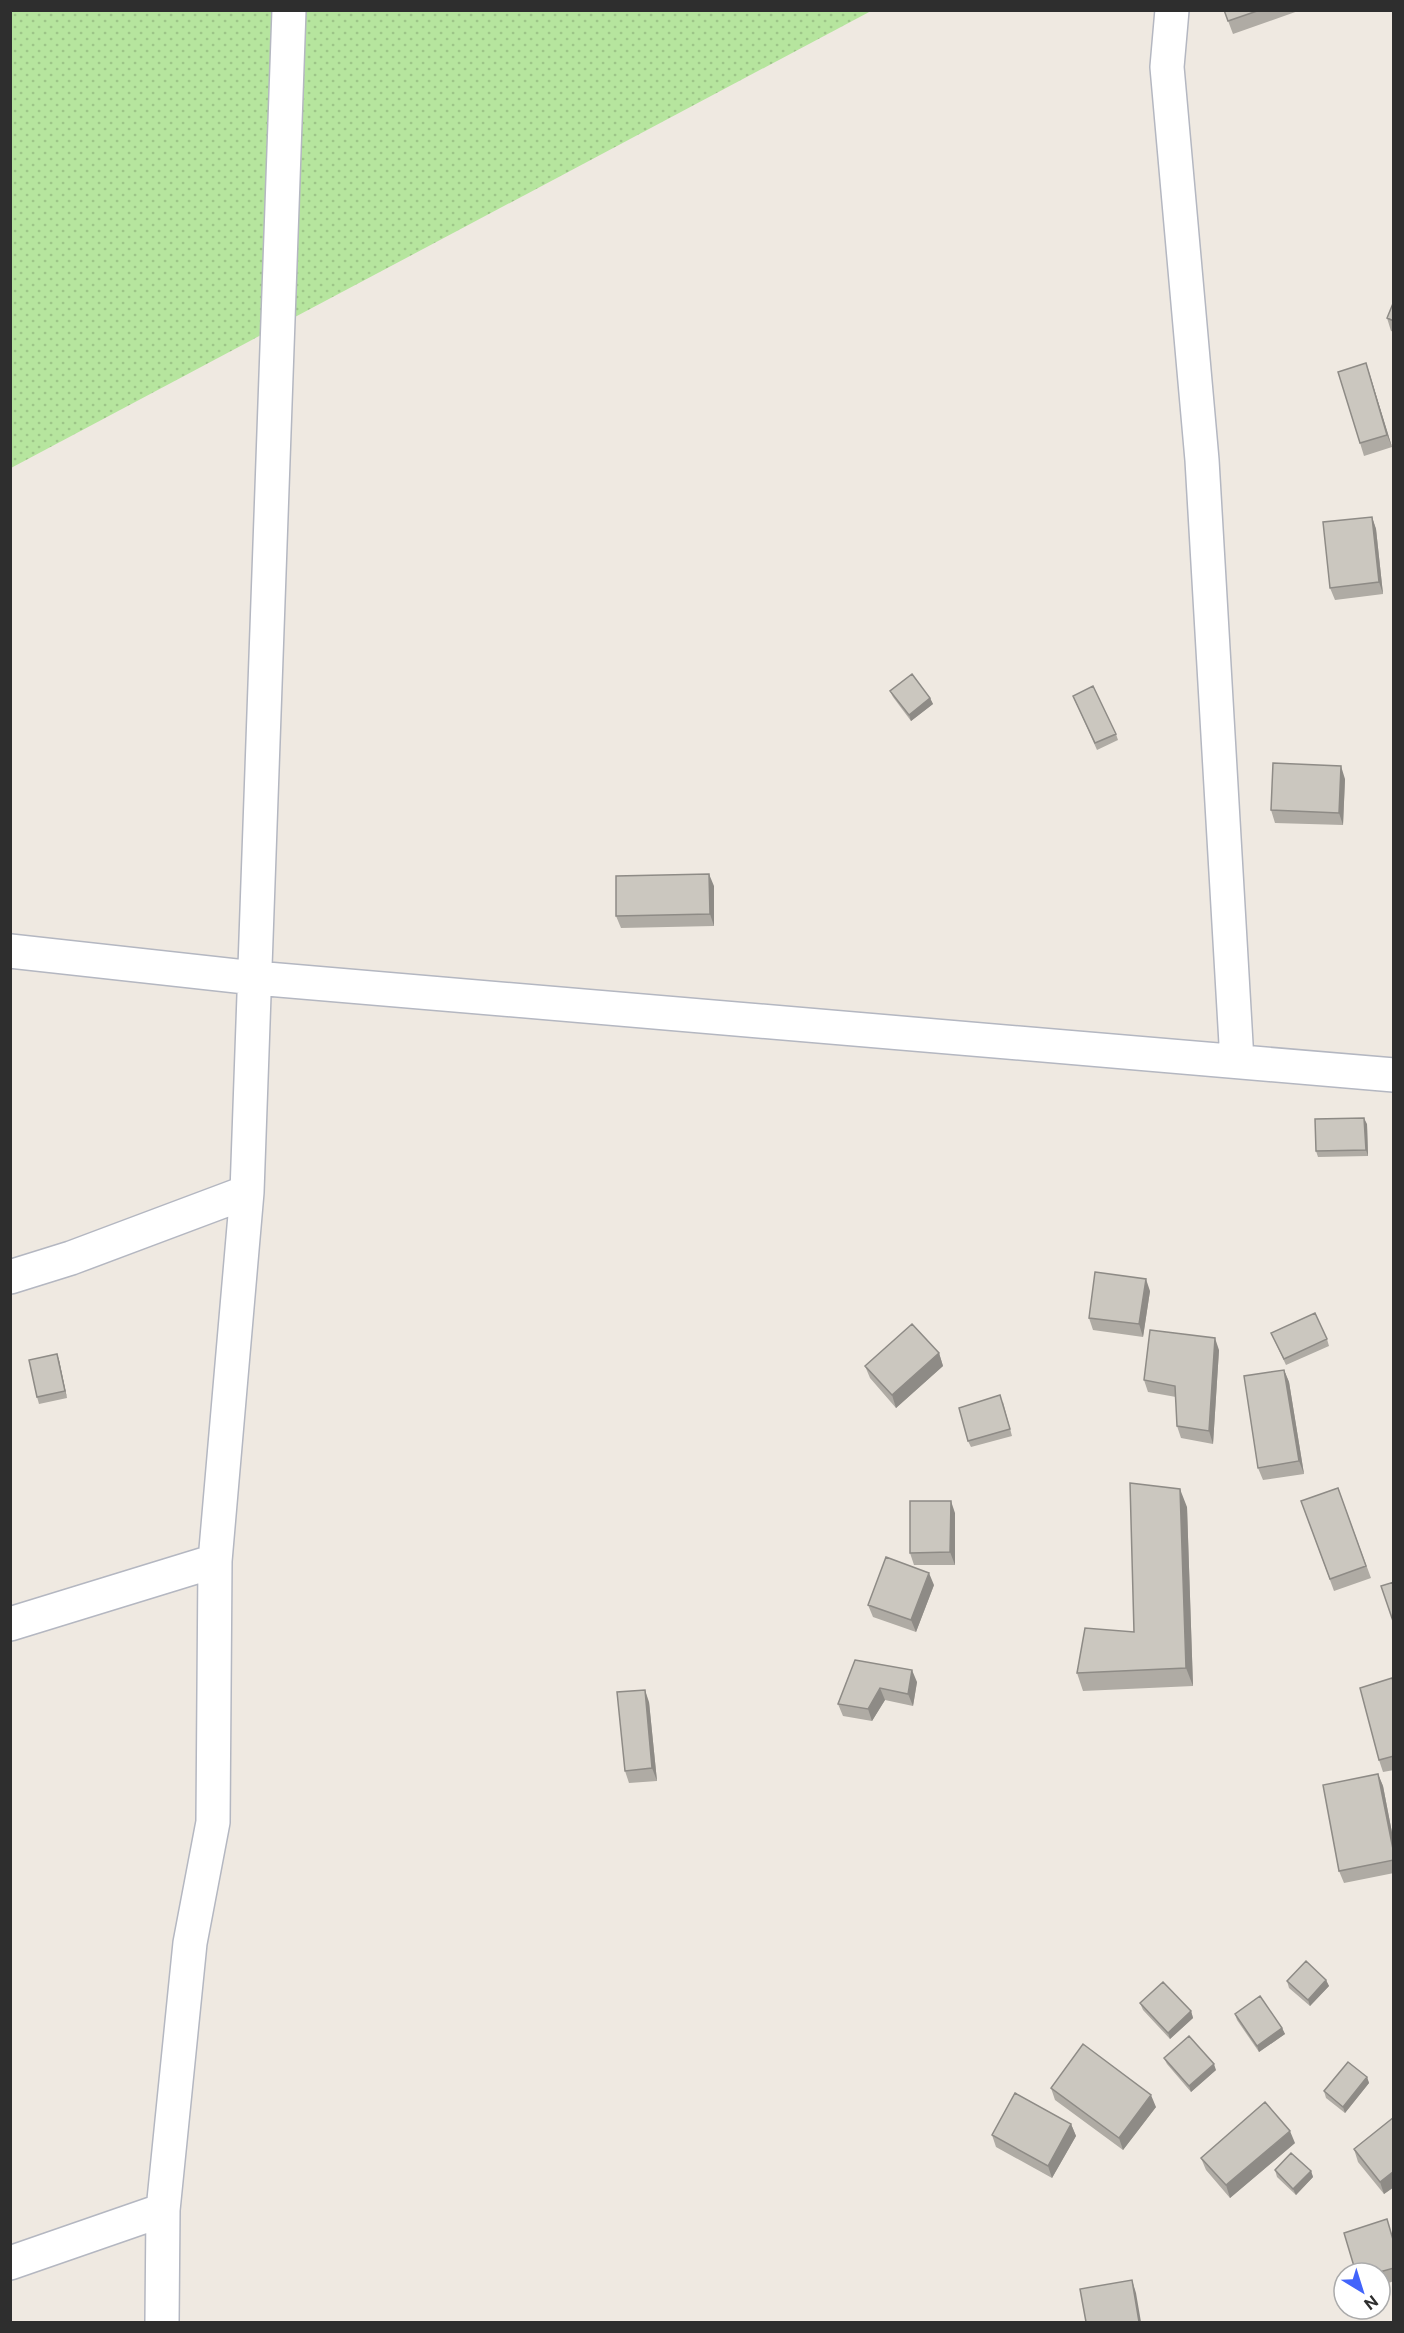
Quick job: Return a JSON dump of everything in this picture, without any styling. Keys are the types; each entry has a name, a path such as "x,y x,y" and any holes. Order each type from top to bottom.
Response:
{"street":[{"path":"162,2322 163,2210 190,1943 213,1822 215,1562 247,1192 289,10"},
{"path":"1172,10 1167,67 1202,460 1237,1061"},
{"path":"10,951 255,978 1394,1075"},
{"path":"10,1277 71,1258 247,1192"},
{"path":"10,1623 215,1562"},
{"path":"10,2263 163,2210"}],"green space":[{"path":"11,11 871,11 11,468"}],"building":[{"path":"1224,10 1260,10 1228,21"},
{"path":"1394,301 1394,321 1387,318"},
{"path":"1366,363 1387,435 1360,443 1338,372"},
{"path":"1372,517 1379,582 1330,588 1323,522"},
{"path":"912,674 930,698 909,715 890,691"},
{"path":"1093,686 1116,734 1095,743 1073,696"},
{"path":"1273,763 1341,766 1339,813 1271,810"},
{"path":"709,874 710,914 616,916 616,876"},
{"path":"1364,1118 1366,1150 1316,1151 1315,1119"},
{"path":"1095,1272 1146,1279 1139,1324 1089,1318"},
{"path":"1315,1313 1327,1339 1284,1359 1271,1333"},
{"path":"912,1324 939,1353 892,1395 865,1366"},
{"path":"1150,1330 1215,1338 1209,1431 1177,1426 1175,1386 1144,1380"},
{"path":"57,1354 65,1391 37,1397 29,1360"},
{"path":"1284,1370 1299,1461 1258,1468 1244,1376"},
{"path":"1000,1395 1010,1429 968,1441 959,1408"},
{"path":"1130,1483 1180,1489 1186,1668 1077,1673 1085,1628 1134,1632"},
{"path":"1338,1488 1366,1566 1330,1579 1301,1501"},
{"path":"910,1501 951,1501 950,1552 910,1553"},
{"path":"886,1557 929,1573 911,1620 868,1605"},
{"path":"1394,1582 1394,1624 1381,1586"},
{"path":"855,1660 912,1670 908,1694 880,1688 868,1709 838,1704"},
{"path":"1392,1678 1394,1684 1394,1756 1379,1760 1360,1688"},
{"path":"645,1690 652,1768 625,1771 617,1692"},
{"path":"1378,1774 1394,1860 1339,1871 1323,1785"},
{"path":"1306,1961 1326,1980 1308,2000 1287,1981"},
{"path":"1163,1982 1191,2011 1168,2033 1140,2003"},
{"path":"1260,1996 1282,2028 1257,2046 1235,2014"},
{"path":"1189,2036 1214,2064 1189,2086 1164,2058"},
{"path":"1083,2044 1151,2095 1119,2138 1051,2088"},
{"path":"1348,2062 1367,2077 1343,2107 1324,2091"},
{"path":"1015,2093 1071,2124 1048,2166 992,2135"},
{"path":"1265,2102 1290,2131 1226,2185 1201,2158"},
{"path":"1394,2117 1394,2171 1380,2182 1354,2149"},
{"path":"1291,2153 1311,2171 1293,2189 1275,2170"},
{"path":"1387,2219 1394,2243 1394,2268 1392,2269 1392,2261 1352,2261 1344,2233"},
{"path":"1132,2280 1139,2322 1086,2322 1080,2289"}]}
